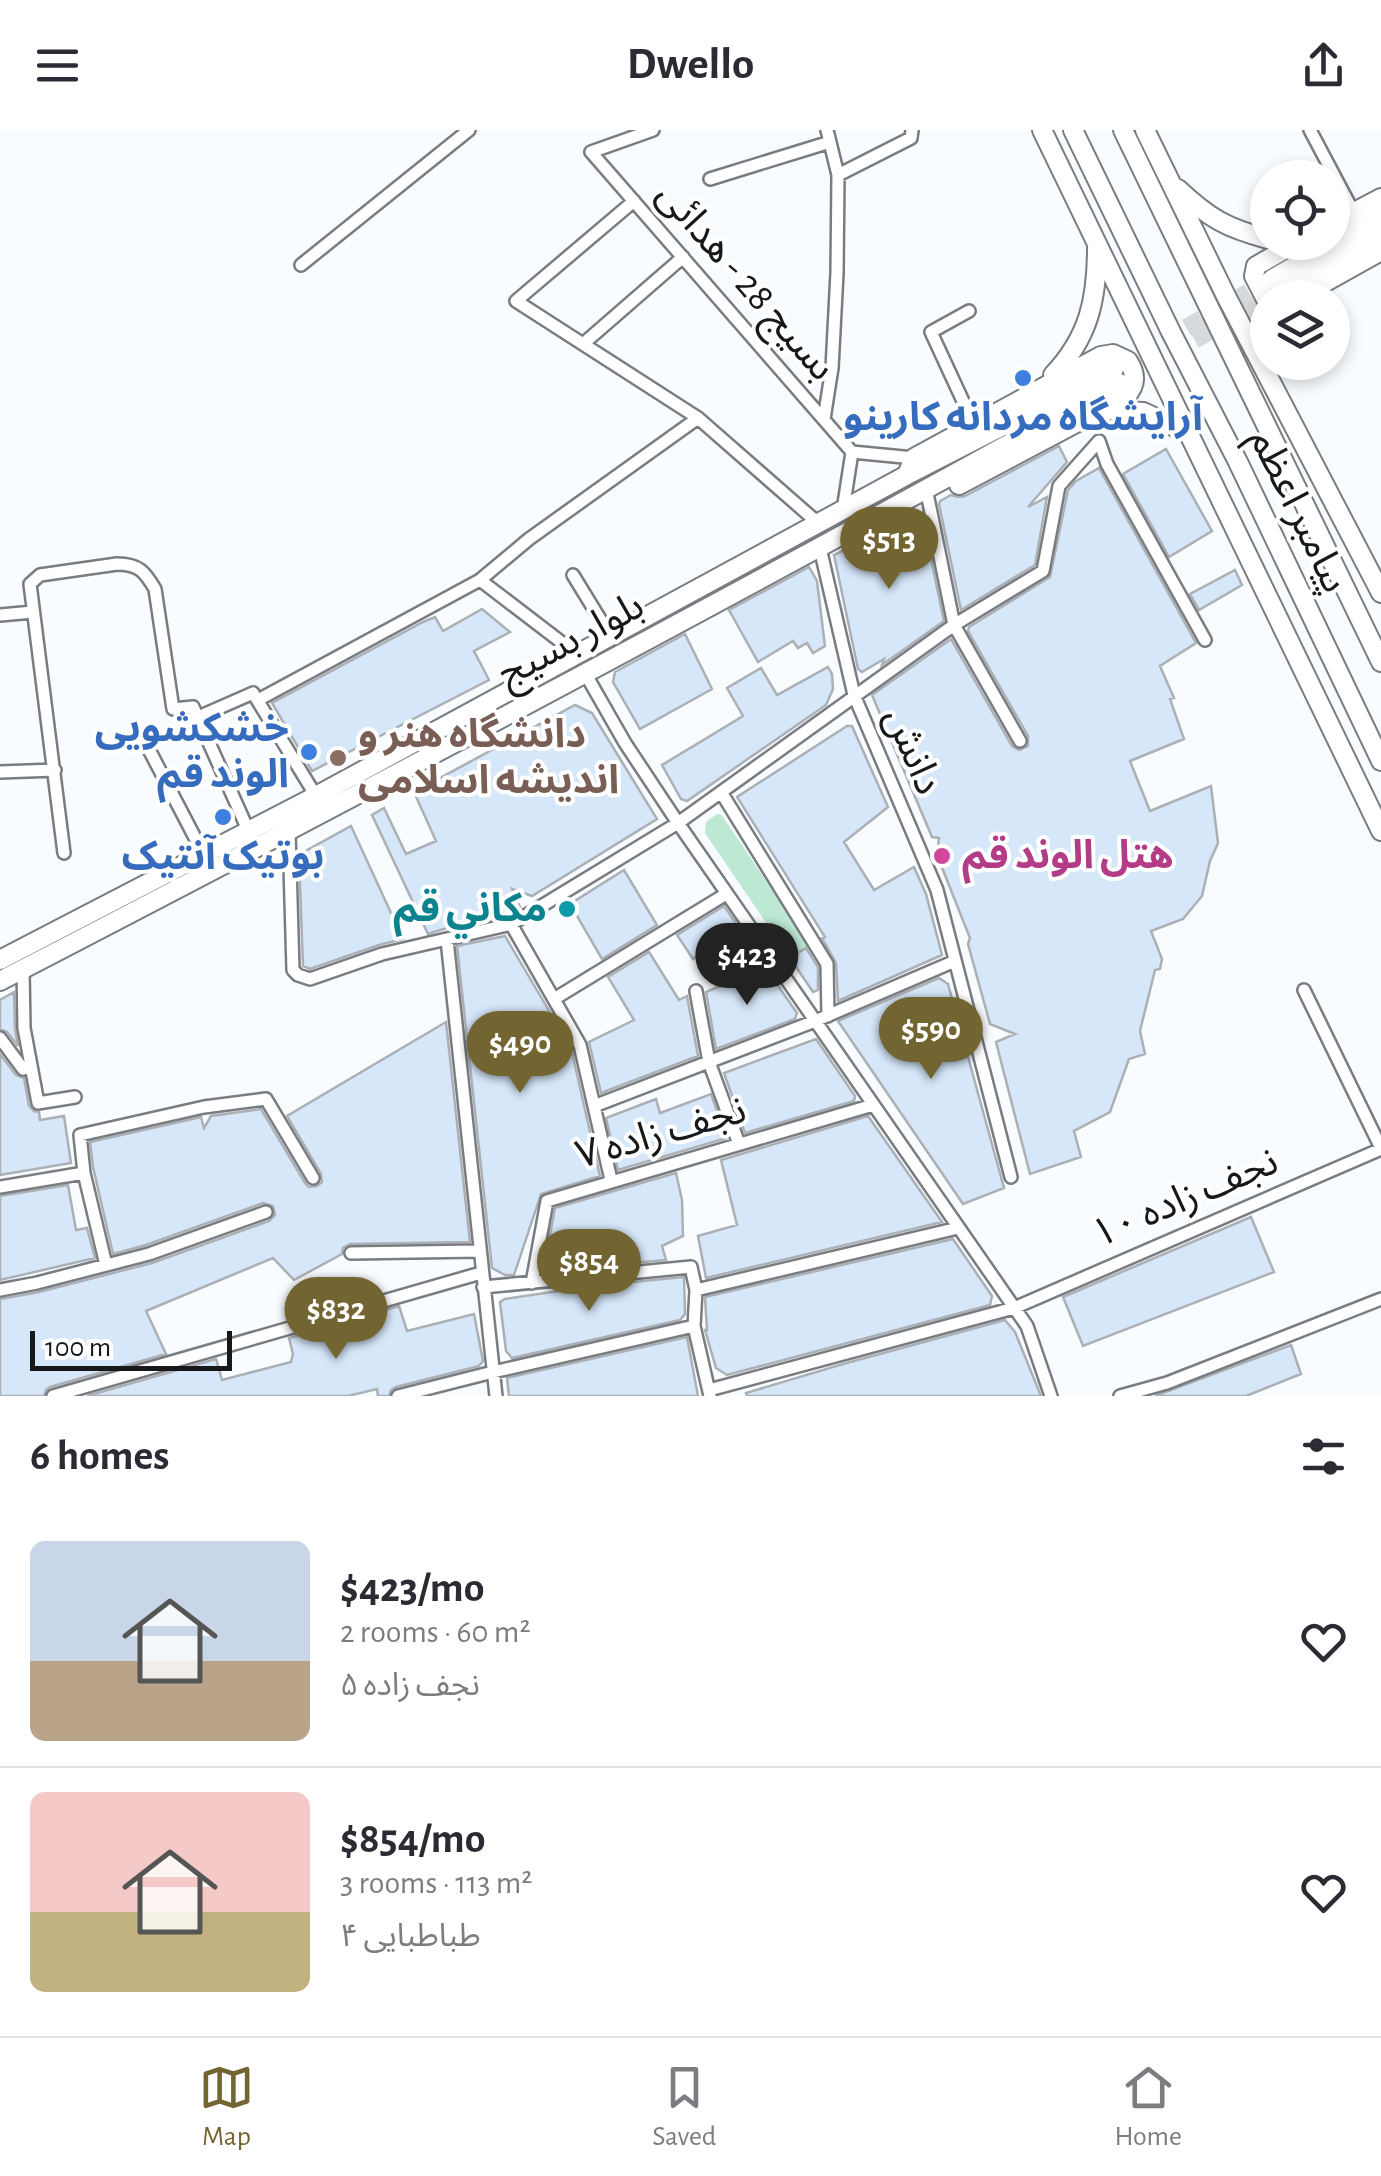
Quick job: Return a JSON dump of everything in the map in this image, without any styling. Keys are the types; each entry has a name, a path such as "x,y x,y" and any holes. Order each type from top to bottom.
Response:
{"main road":[{"path":"1042,130 1379,823"},
{"name":"پیامبر اعظم","path":"1073,130 1381,761"},
{"name":"پیامبر اعظم","path":"1123,130 1381,662"},
{"path":"1145,130 1242,328 1381,594"},
{"path":"1170,182 1202,212 1250,234"},
{"path":"1350,215 1381,198"},
{"path":"1304,280 1381,216"},
{"path":"1309,280 1381,235"},
{"path":"1040,389 1068,359 1084,331 1094,303 1097,242"},
{"path":"1317,280 1381,251"},
{"path":"1262,280 1254,276 1256,266 1266,260"},
{"path":"1224,338 1242,328"},
{"path":"910,466 974,425 1101,356 1121,356 1133,369 1134,384 1125,397 992,468 922,497"},
{"name":"بلوار بسیج","path":"0,960 56,942 289,831 582,664 611,638 843,510 910,466 1116,376 922,497 582,664 316,796 204,855 81,929"},
{"path":"1102,410 1143,412 1188,432"},
{"name":"بلوار بسیج","path":"0,982 56,942"}],"street":[{"path":"301,265 469,130"},
{"name":"بسیج 28 - هدائی","path":"653,130 592,152 852,452"},
{"path":"838,176 911,138 912,130"},
{"path":"1310,130 1354,213"},
{"path":"710,179 828,136 838,176 837,273 832,368 824,420"},
{"path":"634,201 516,300 698,418 818,523"},
{"path":"583,344 683,257"},
{"path":"970,311 930,332 974,425"},
{"path":"258,700 480,580 529,539 698,418"},
{"path":"289,831 293,970 298,976 310,979 382,954 511,924 678,823 854,694 954,625 1043,571 1059,486 1099,441 1204,640"},
{"path":"843,510 852,452 910,466"},
{"path":"922,497 954,625 1020,741"},
{"name":"دانش","path":"820,548 854,694 937,890 1011,1177"},
{"path":"64,852 30,584 40,575 118,564 145,572 155,589 173,708 192,706 249,832"},
{"path":"573,576 611,638"},
{"path":"480,580 582,664 625,742 678,823 1026,1326 1051,1396"},
{"path":"0,616 33,612"},
{"path":"196,718 253,692 316,796"},
{"path":"142,738 204,855"},
{"path":"0,772 55,770"},
{"path":"721,792 827,964 828,1016"},
{"path":"554,998 726,894"},
{"path":"511,924 580,1044 612,1180"},
{"path":"447,940 496,1396"},
{"path":"594,1106 956,962"},
{"path":"23,969 24,1028 38,1104 75,1097"},
{"path":"1304,990 1381,1148"},
{"path":"696,991 710,1062 739,1144"},
{"path":"0,1038 23,1069 31,1065"},
{"path":"106,1265 84,1173 80,1135 204,1107 266,1099 313,1178"},
{"name":"نجف زاده ۷","path":"532,1283 547,1201 873,1106"},
{"name":"نجف زاده ۱۰","path":"709,1393 1014,1308 1381,1148"},
{"path":"0,1187 84,1173"},
{"path":"0,1290 149,1254 266,1212"},
{"path":"696,1290 958,1228"},
{"path":"351,1253 479,1250"},
{"path":"483,1287 691,1266 696,1290 694,1326 709,1393"},
{"path":"53,1396 482,1273"},
{"path":"1120,1396 1168,1382 1381,1299"},
{"path":"398,1396 694,1326"}],"green space":[{"path":"721,814 810,946 790,958 705,833 706,822"}],"building":[{"path":"1059,446 1067,462 1028,507 1047,497 1035,565 961,610 940,501 951,495 965,496"},
{"path":"1166,449 1212,531 1169,557 1123,474"},
{"path":"1099,468 1196,643 1160,666 1174,698 1170,699 1184,739 1130,761 1150,811 1211,786 1218,843 1202,896 1183,919 1151,931 1162,959 1160,969 1155,970 1140,1031 1145,1054 1129,1059 1110,1112 1074,1131 1081,1157 1030,1174 996,1042 1015,1034 990,1024 968,944 970,938 937,855 939,838 932,837 872,695 951,639 1012,746 1019,750 1028,746 1028,736 969,627 1050,577 1068,490"},
{"path":"919,514 944,621 882,665 884,659 862,672 858,669 834,555"},
{"path":"809,567 817,581 825,646 813,653 807,643 798,648 793,641 758,662 729,610"},
{"path":"1235,570 1242,585 1199,610 1190,594"},
{"path":"482,609 510,632 474,651 489,680 312,771 272,703 423,622 435,617 443,631"},
{"path":"685,634 712,689 640,729 613,682 615,672"},
{"path":"828,667 833,689 826,705 687,801 681,799 662,765 743,716 727,688 761,668 777,695"},
{"path":"575,705 592,713 657,819 532,896 512,889 520,907 496,918 428,934 372,815 384,808 406,854 436,841 414,792"},
{"path":"852,726 888,807 844,842 874,890 914,867 926,894 942,955 838,1001 836,963 822,938 825,937 737,797"},
{"path":"351,826 403,939 310,969 303,966 299,858"},
{"path":"624,870 657,925 602,959 570,904"},
{"path":"724,906 740,929 693,959 677,935"},
{"path":"505,936 571,1048 600,1176 541,1194 514,1275 492,1268 457,946"},
{"path":"806,948 818,967 818,990 813,992 790,958"},
{"path":"649,952 679,1000 687,996 698,1056 601,1093 589,1042 634,1020 608,977"},
{"path":"765,967 797,1013 795,1019 716,1049 706,992"},
{"path":"939,978 948,984 1004,1188 963,1204 838,1021"},
{"path":"14,992 18,1046 0,1029 0,1000"},
{"path":"446,1022 470,1242 350,1244 342,1254 294,1280 273,1258 146,1311 166,1354 50,1387 44,1396 0,1396 0,1299 152,1263 269,1221 275,1215 273,1206 263,1203 113,1254 90,1142 201,1117 204,1128 211,1116 261,1109 305,1183 317,1186 322,1182 321,1174 287,1116"},
{"path":"816,1039 855,1096 854,1101 745,1133 724,1073"},
{"path":"0,1054 16,1075 24,1078 29,1106 39,1112 40,1120 64,1116 71,1163 0,1175"},
{"path":"711,1094 727,1138 618,1170 606,1118 656,1099 660,1113"},
{"path":"868,1116 942,1222 706,1278 698,1236 737,1225 721,1160"},
{"path":"676,1173 683,1236 662,1246 666,1260 549,1270 546,1256 555,1208"},
{"path":"68,1185 76,1230 87,1228 95,1258 0,1280 0,1196"},
{"path":"1251,1217 1274,1272 1083,1346 1063,1297"},
{"path":"953,1239 992,1296 990,1305 727,1375 716,1368 705,1330 705,1297"},
{"path":"684,1277 685,1314 680,1320 512,1358 506,1351 500,1302 505,1299"},
{"path":"399,1306 407,1331 474,1314 483,1361 479,1366 396,1387 389,1396 378,1396 377,1389 348,1396 87,1396 216,1359 222,1380 291,1362 289,1338"},
{"path":"1005,1320 1015,1332 1041,1396 746,1393 843,1364"},
{"path":"687,1337 698,1396 509,1396 507,1378"},
{"path":"1291,1345 1301,1374 1246,1396 1155,1396"}],"tunnel":[{"path":"1116,368 1272,279"},
{"path":"1124,380 1250,308"}],"place":[{"name":"آرایشگاه مردانه کارینو","path":"1023,378"},
{"name":"خشکشویی الوند قم","path":"309,752"},
{"name":"دانشگاه هنر و اندیشه اسلامی","path":"338,758"},
{"name":"بوتیک آنتیک","path":"223,817"},
{"name":"هتل الوند قم","path":"942,856"},
{"name":"مكاني قم","path":"567,909"}]}
